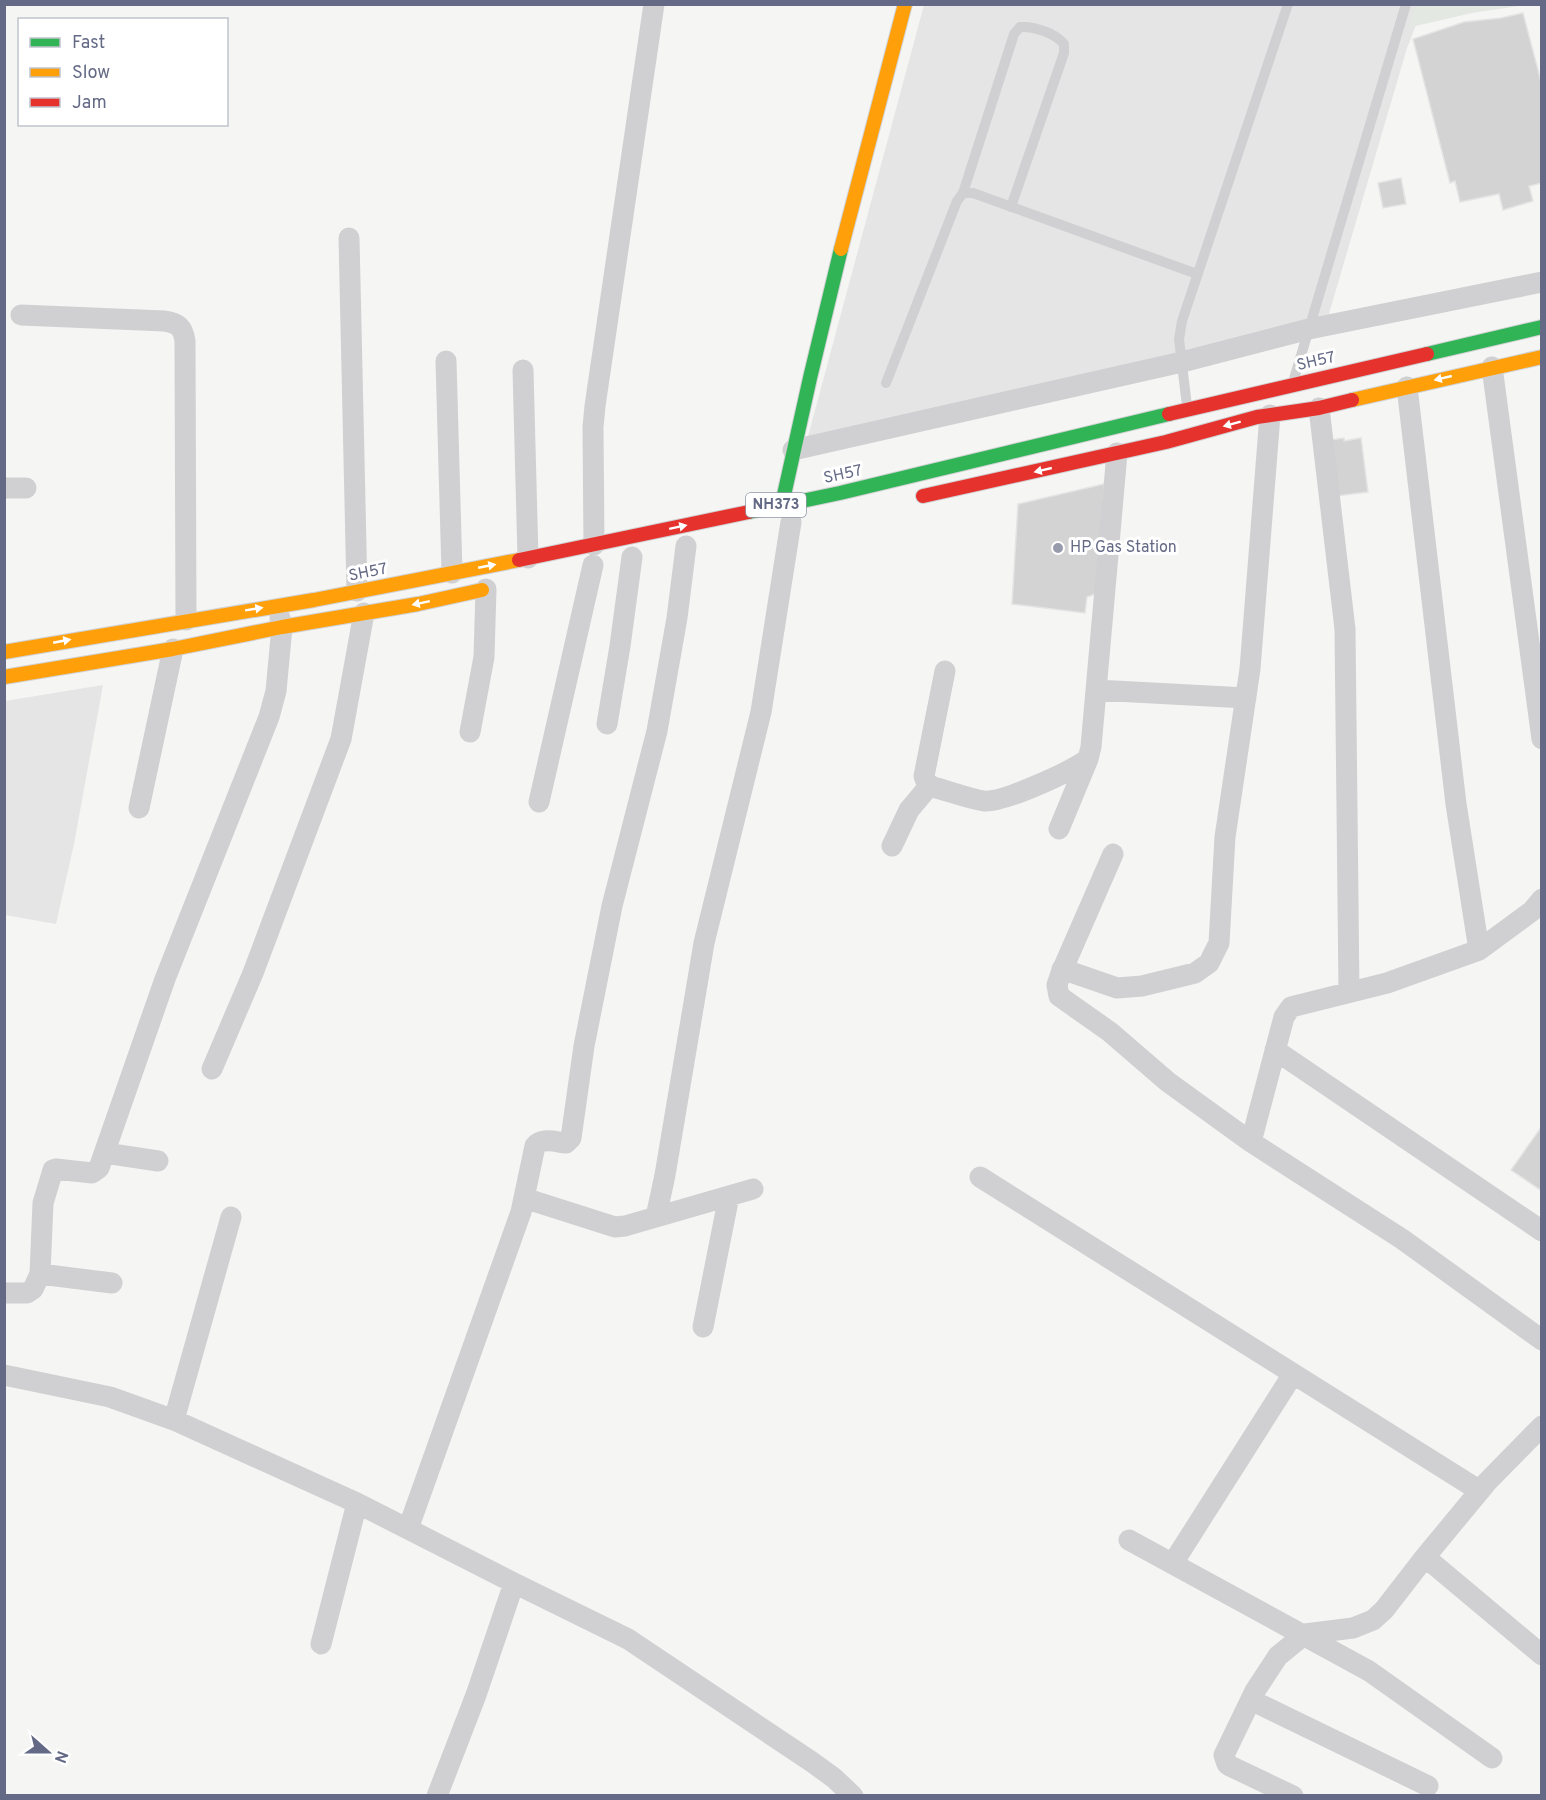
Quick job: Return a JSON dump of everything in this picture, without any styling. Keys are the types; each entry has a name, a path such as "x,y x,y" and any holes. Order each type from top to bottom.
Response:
{"main road":[{"path":"789,518 793,450 868,139 904,4"},
{"name":"SH57","path":"4,652 278,606 528,558 593,560 789,518 840,493 1292,385 1480,358 1542,327"},
{"name":"NH373","path":"904,500 1166,442 1270,415 1318,408 1407,387 1480,358 1542,357"},
{"path":"1159,417 1166,442"},
{"path":"4,677 173,649 282,627 418,604 491,588"}],"street":[{"path":"539,802 593,560 595,406 654,4"},
{"path":"349,238 357,591"},
{"path":"793,450 1182,362 1309,329 1542,282"},
{"path":"21,315 164,321 176,323 183,331 186,620"},
{"path":"1480,358 1542,739"},
{"path":"446,361 452,573"},
{"path":"523,370 528,558"},
{"path":"1407,387 1456,804 1479,950"},
{"path":"1318,408 1345,620 1349,992"},
{"path":"1062,969 1117,988 1142,986 1195,973 1209,963 1219,943 1225,837 1250,669 1270,415"},
{"path":"1059,829 1091,747 1117,453"},
{"path":"4,488 26,488"},
{"path":"656,1217 704,943 761,712 789,518"},
{"path":"408,1530 521,1212 535,1146 542,1140 566,1143 571,1138 584,1046 612,906 657,731 677,618 686,545"},
{"path":"607,724 632,557"},
{"path":"470,732 484,657 491,588"},
{"path":"4,1293 27,1293 33,1288 40,1274 43,1203 51,1173 56,1169 92,1173 99,1168 105,1153 165,979 269,717 276,691 282,627 278,606"},
{"path":"212,1069 253,973 341,739 364,613"},
{"path":"139,808 173,649"},
{"path":"945,671 924,776 925,781 930,785 986,801 1021,792 1077,767 1088,759"},
{"path":"1096,690 1246,698"},
{"path":"892,846 909,810 930,785"},
{"path":"1113,854 1062,969 1057,985 1059,996 1110,1032 1168,1082 1251,1142 1402,1239 1542,1340"},
{"path":"1251,1142 1284,1017 1291,1007 1388,983 1479,950 1532,911 1542,899"},
{"path":"1275,1050 1542,1231"},
{"path":"105,1153 158,1161"},
{"path":"980,1177 1480,1491"},
{"path":"524,1198 615,1227 753,1189"},
{"path":"703,1327 729,1196"},
{"path":"174,1420 231,1217"},
{"path":"40,1274 112,1283"},
{"path":"1173,1563 1293,1374"},
{"path":"4,1375 110,1397 174,1420 357,1503 628,1639 812,1762 853,1796"},
{"path":"1293,1796 1230,1766 1224,1755 1251,1700 1278,1656 1305,1635 1353,1628 1373,1620 1384,1610 1480,1491 1542,1425"},
{"path":"321,1644 357,1503"},
{"path":"1129,1540 1369,1671 1492,1758"},
{"path":"1425,1557 1542,1654"},
{"path":"437,1796 476,1695 514,1583"},
{"path":"1251,1700 1428,1786"}],"lane":[{"path":"1187,410 1179,339 1182,321 1288,4"},
{"path":"1292,385 1406,4"},
{"path":"886,383 957,201 963,193 1014,34 1020,27 1029,26 1060,38 1064,44 1064,53 1011,207"},
{"path":"963,193 973,193 1197,274"}],"shaded area":[{"path":"1416,4 1525,5 1472,13 1407,28"},
{"path":"924,5 1424,5 1407,48 1326,324 803,455"},
{"path":"103,685 74,844 56,924 5,915 5,701"}],"building":[{"path":"1523,13 1542,85 1542,183 1529,186 1533,201 1503,210 1499,194 1460,202 1455,181 1450,183 1413,39 1464,22"},
{"path":"1401,178 1406,204 1383,208 1378,183"},
{"path":"1344,438 1344,441 1361,438 1368,492 1336,496 1330,440"},
{"name":"HP Gas Station","path":"1104,484 1098,593 1087,597 1085,613 1012,604 1018,504"},
{"path":"1542,1126 1542,1191 1511,1170"}],"traffic: fast":[{"path":"782,504 841,249"},
{"path":"1427,354 1542,327"},
{"path":"749,512 840,493 1169,414"}],"traffic: slow":[{"path":"841,249 905,4"},
{"path":"1352,400 1542,357"},
{"path":"4,652 314,600 519,560"},
{"path":"4,677 173,649 482,590"}],"traffic: jam":[{"path":"1169,414 1427,354"},
{"path":"923,496 1166,442 1257,417 1319,408 1352,400"},
{"path":"519,560 749,512"}],"place":[{"name":"HP Gas Station","path":"1058,548"}]}
